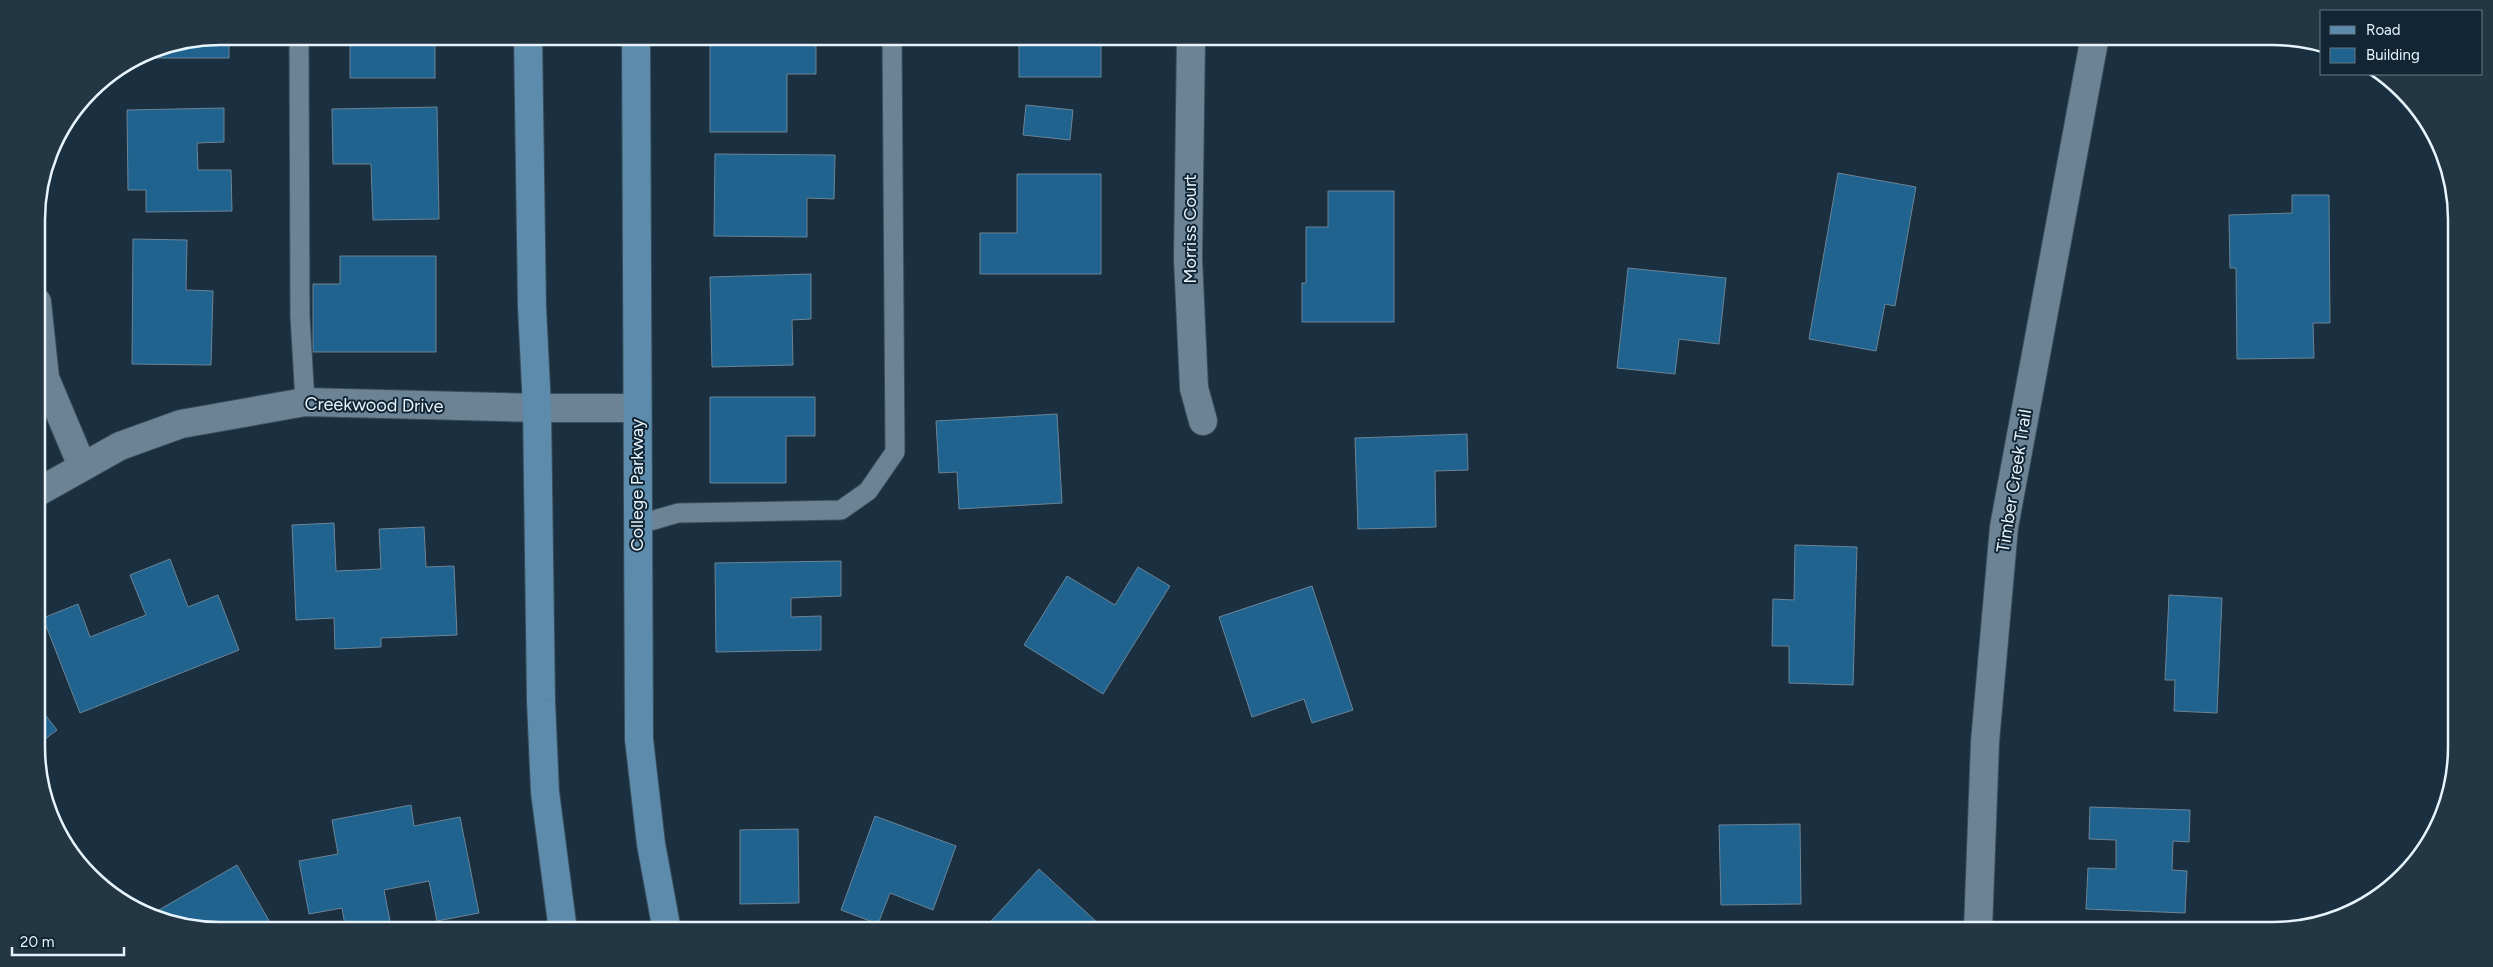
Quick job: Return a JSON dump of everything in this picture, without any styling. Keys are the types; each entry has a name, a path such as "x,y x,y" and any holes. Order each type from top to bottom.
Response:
{"main road":[{"path":"528,45 541,701 545,783 562,922"},
{"name":"College Parkway","path":"636,45 639,739 651,844 665,922"}],"street":[{"name":"Morriss Court","path":"1192,45 1188,259 1194,388 1203,421"},
{"name":"Timber Creek Trail","path":"1978,922 1985,742 2004,527 2093,45"},
{"path":"45,378 82,466"},
{"name":"Creekwood Drive","path":"45,488 120,446 181,424 305,402 536,408 637,408"}],"lane":[{"path":"299,45 300,316 305,402"},
{"path":"637,525 678,512 840,510 868,491 895,452 892,45"}],"building":[{"path":"229,45 229,58 153,58 186,48"},
{"path":"350,45 435,45 435,78 350,78"},
{"path":"710,45 816,45 816,74 787,74 787,132 710,132"},
{"path":"1019,45 1101,45 1101,77 1019,77"},
{"path":"1026,105 1073,110 1070,140 1023,135"},
{"path":"437,107 439,219 373,220 371,164 333,164 332,109"},
{"path":"224,108 224,142 197,143 198,170 231,170 232,211 146,212 146,190 128,190 127,110"},
{"path":"715,154 835,155 834,199 807,198 807,237 714,236"},
{"path":"1838,173 1916,187 1895,306 1885,304 1876,351 1809,339"},
{"path":"1017,174 1101,174 1101,274 980,274 980,233 1017,233"},
{"path":"1328,191 1394,191 1394,322 1302,322 1302,283 1306,283 1306,227 1328,227"},
{"path":"2292,195 2329,195 2330,323 2313,323 2314,358 2237,359 2236,268 2230,268 2229,215 2292,213"},
{"path":"133,239 187,240 186,290 213,291 211,365 132,364"},
{"path":"340,256 436,256 436,352 313,352 313,284 340,284"},
{"path":"1628,268 1726,278 1719,344 1679,339 1675,374 1617,368"},
{"path":"811,274 811,319 792,320 793,365 712,367 710,277"},
{"path":"710,397 815,397 815,436 786,436 786,483 710,483"},
{"path":"1057,414 1062,503 959,509 957,472 939,473 936,421"},
{"path":"1467,434 1468,470 1435,471 1436,527 1358,529 1355,438"},
{"path":"334,523 336,571 381,569 379,529 424,527 426,567 454,566 457,635 381,638 381,647 335,649 334,618 296,620 292,525"},
{"path":"1795,545 1857,547 1853,685 1789,683 1789,646 1772,646 1773,599 1794,600"},
{"path":"170,559 188,607 218,595 239,650 80,713 45,623 45,617 78,604 90,637 146,615 130,575"},
{"path":"841,561 841,596 791,598 791,617 821,616 821,650 716,652 715,563"},
{"path":"1138,567 1170,586 1103,694 1024,645 1067,576 1115,605"},
{"path":"1312,586 1353,710 1312,723 1304,699 1252,717 1219,617"},
{"path":"2169,595 2222,598 2217,713 2174,711 2175,680 2165,680"},
{"path":"45,715 57,730 45,739"},
{"path":"411,805 414,826 460,817 479,913 437,921 429,881 384,890 390,922 344,922 342,908 309,914 299,861 338,854 332,820"},
{"path":"2090,807 2190,810 2189,842 2173,841 2172,870 2187,871 2185,913 2086,909 2088,868 2116,869 2116,840 2089,839"},
{"path":"875,816 956,846 933,910 890,893 879,922 873,922 841,910"},
{"path":"1800,824 1801,904 1721,905 1719,825"},
{"path":"798,829 799,903 740,904 740,830"},
{"path":"237,865 270,922 209,922 186,919 158,911"},
{"path":"1039,869 1097,922 990,922"}]}
